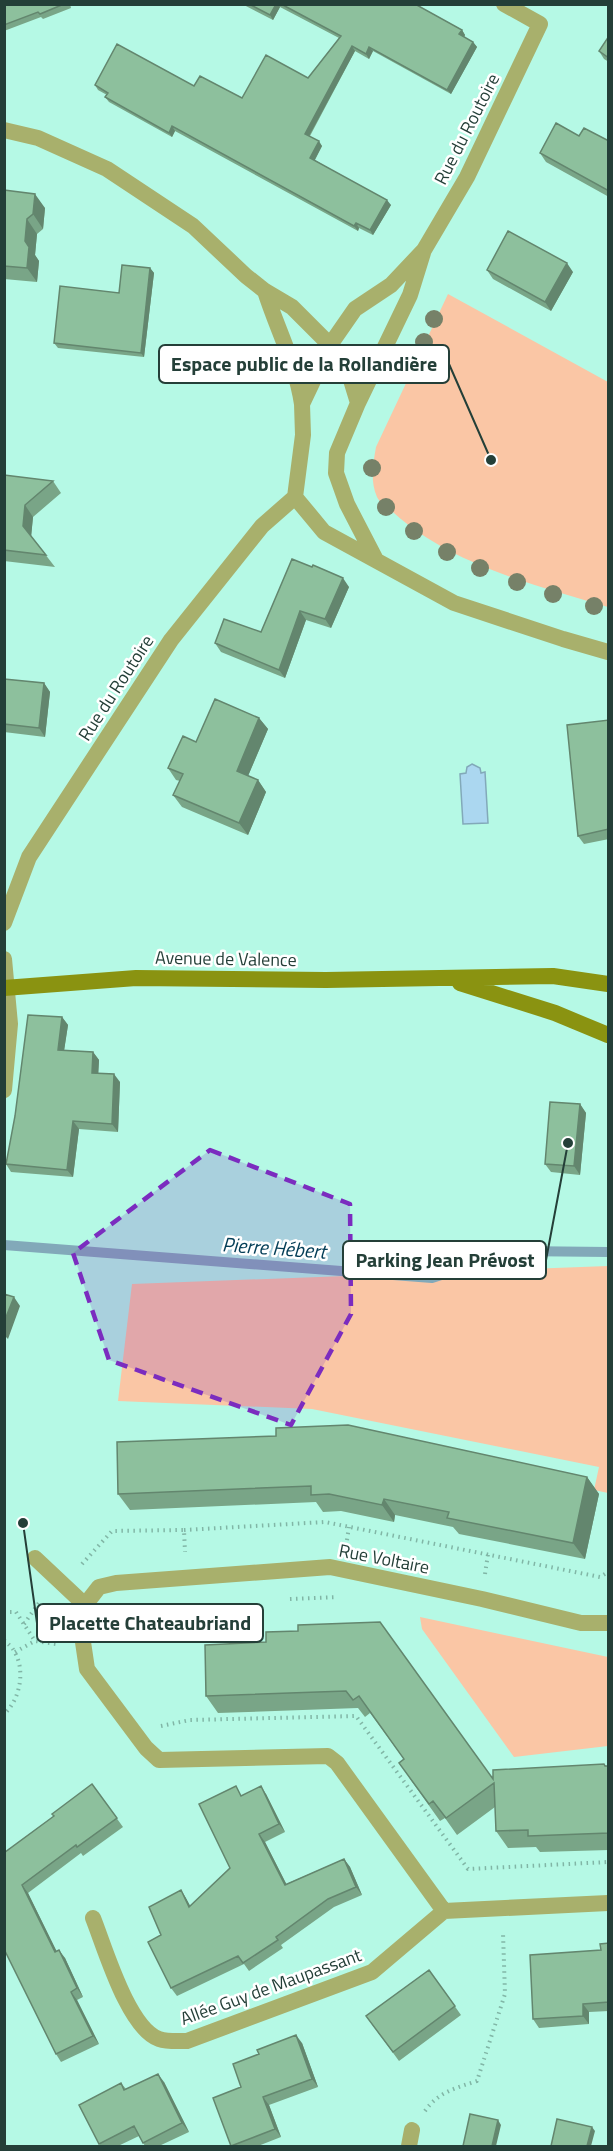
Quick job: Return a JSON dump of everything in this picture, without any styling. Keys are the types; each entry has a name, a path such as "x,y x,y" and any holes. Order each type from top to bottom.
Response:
{"main road":[{"name":"Avenue de Valence","path":"6,988 136,978 447,979 553,976 609,984"},
{"name":"Avenue de Valence","path":"447,979 555,1013 609,1035"}],"street":[{"name":"Rue du Routoire","path":"4,924 29,857 171,640 262,526 295,497 303,435 302,404 330,345 355,309 392,285 424,250 467,177 540,24 504,4"},
{"path":"4,130 38,138 107,169 193,226 265,291 292,307 330,345 347,367 358,403"},
{"name":"Rue du Routoire","path":"376,560 347,504 336,473 337,453 358,403 410,296 424,250"},
{"path":"265,291 276,327 294,365 302,404"},
{"path":"295,497 324,532 454,603 609,652"},
{"path":"4,959 10,1039 4,1090"},
{"path":"35,1558 86,1605 80,1622 87,1669 146,1748 159,1760 328,1756 337,1762 444,1911 609,1903"},
{"name":"Rue Voltaire","path":"86,1605 99,1587 116,1583 330,1567 482,1599 581,1623 609,1623"},
{"name":"Allée Guy de Maupassant","path":"93,1918 128,2007 142,2028 157,2038 187,2041 372,1972 444,1911"}],"path":[{"path":"184,1530 325,1522 600,1577 609,1572"},
{"path":"281,1599 339,1597"},
{"path":"4,1612 16,1612 35,1641 15,1652"},
{"path":"4,1640 15,1652 21,1680 13,1706 4,1714"},
{"path":"190,1720 356,1716 468,1869 609,1862"},
{"path":"410,2138 432,2100 442,2093 477,2081 505,1994 504,1908"}],"highlighted area":[{"path":"210,1150 350,1204 351,1314 291,1425 109,1360 73,1253"}],"shaded area":[{"path":"448,294 608,382 608,607 524,581 468,560 417,531 377,497 373,479 376,447"},
{"path":"608,1266 608,1493 594,1490 599,1467 312,1409 118,1401 132,1284"},
{"path":"420,1617 608,1657 608,1746 514,1757 422,1629"}],"water":[{"path":"472,764 480,768 481,773 485,772 488,823 463,824 460,774 466,773 467,767"}],"building":[{"path":"4,4 64,4 4,25"},
{"path":"249,4 276,4 270,15"},
{"path":"281,4 415,4 462,30 459,34 473,42 447,90 369,47 366,54 352,46 305,134 319,141 310,158 387,200 370,230 356,223 354,226 172,126 169,133 105,97 108,93 95,85 117,44 194,86 200,76 242,98 266,55 308,78 341,36"},
{"path":"609,36 609,58 599,51"},
{"path":"556,123 579,136 584,128 609,141 609,191 540,153"},
{"path":"4,190 35,194 33,214 27,219 25,241 29,247 27,268 4,266"},
{"path":"508,231 567,263 545,302 487,270"},
{"path":"122,265 150,268 141,353 54,343 60,286 119,293"},
{"path":"4,475 53,481 25,505 23,526 46,555 4,550"},
{"path":"292,559 343,578 325,619 300,611 279,670 215,643 224,619 261,632"},
{"path":"4,679 44,683 39,728 4,724"},
{"path":"215,699 259,718 237,771 258,780 239,823 173,795 183,774 168,768 183,736 196,742"},
{"path":"609,720 609,829 578,836 567,725"},
{"path":"28,1015 62,1017 58,1050 93,1052 92,1073 114,1074 112,1124 73,1121 67,1170 6,1164 15,1116"},
{"path":"550,1102 580,1104 574,1166 545,1164"},
{"path":"4,1294 14,1297 4,1322"},
{"path":"348,1425 587,1477 573,1543 447,1518 449,1512 384,1499 382,1505 329,1494 311,1495 311,1486 118,1494 117,1442 276,1436 276,1428"},
{"path":"380,1622 493,1779 493,1770 604,1764 609,1766 609,1833 528,1836 528,1830 496,1831 494,1783 446,1818 433,1801 429,1804 399,1763 404,1759 359,1696 353,1700 346,1691 206,1696 205,1645 266,1642 266,1632 298,1631 298,1625"},
{"path":"92,1784 117,1818 22,1885 55,1952 59,1950 77,1988 71,1992 93,2036 56,2054 4,1949 4,1850 5,1852 54,1816 52,1814"},
{"path":"236,1786 241,1796 261,1786 279,1824 259,1834 285,1885 344,1859 356,1887 328,1899 276,1937 278,1940 243,1963 238,1956 171,1988 148,1942 161,1935 149,1907 181,1890 189,1907 230,1868 199,1804"},
{"path":"609,1943 609,2002 583,2004 583,2016 533,2019 530,1955 601,1950 600,1944"},
{"path":"429,1970 455,2006 393,2052 366,2016"},
{"path":"296,2035 312,2079 263,2097 275,2129 231,2146 213,2098 241,2087 233,2064 259,2054 257,2050"},
{"path":"158,2074 182,2123 143,2143 134,2126 99,2144 79,2105 121,2083 124,2090"},
{"path":"470,2114 498,2120 492,2146 463,2146"},
{"path":"557,2119 592,2127 587,2146 551,2146"}],"waterway":[{"name":"Pierre Hébert","path":"4,1245 432,1278 516,1251 608,1252"}],"place":[{"name":"Espace public de la Rollandière","path":"491,460"},
{"name":"Parking Jean Prévost","path":"568,1143"},
{"name":"Placette Chateaubriand","path":"23,1523"}]}
